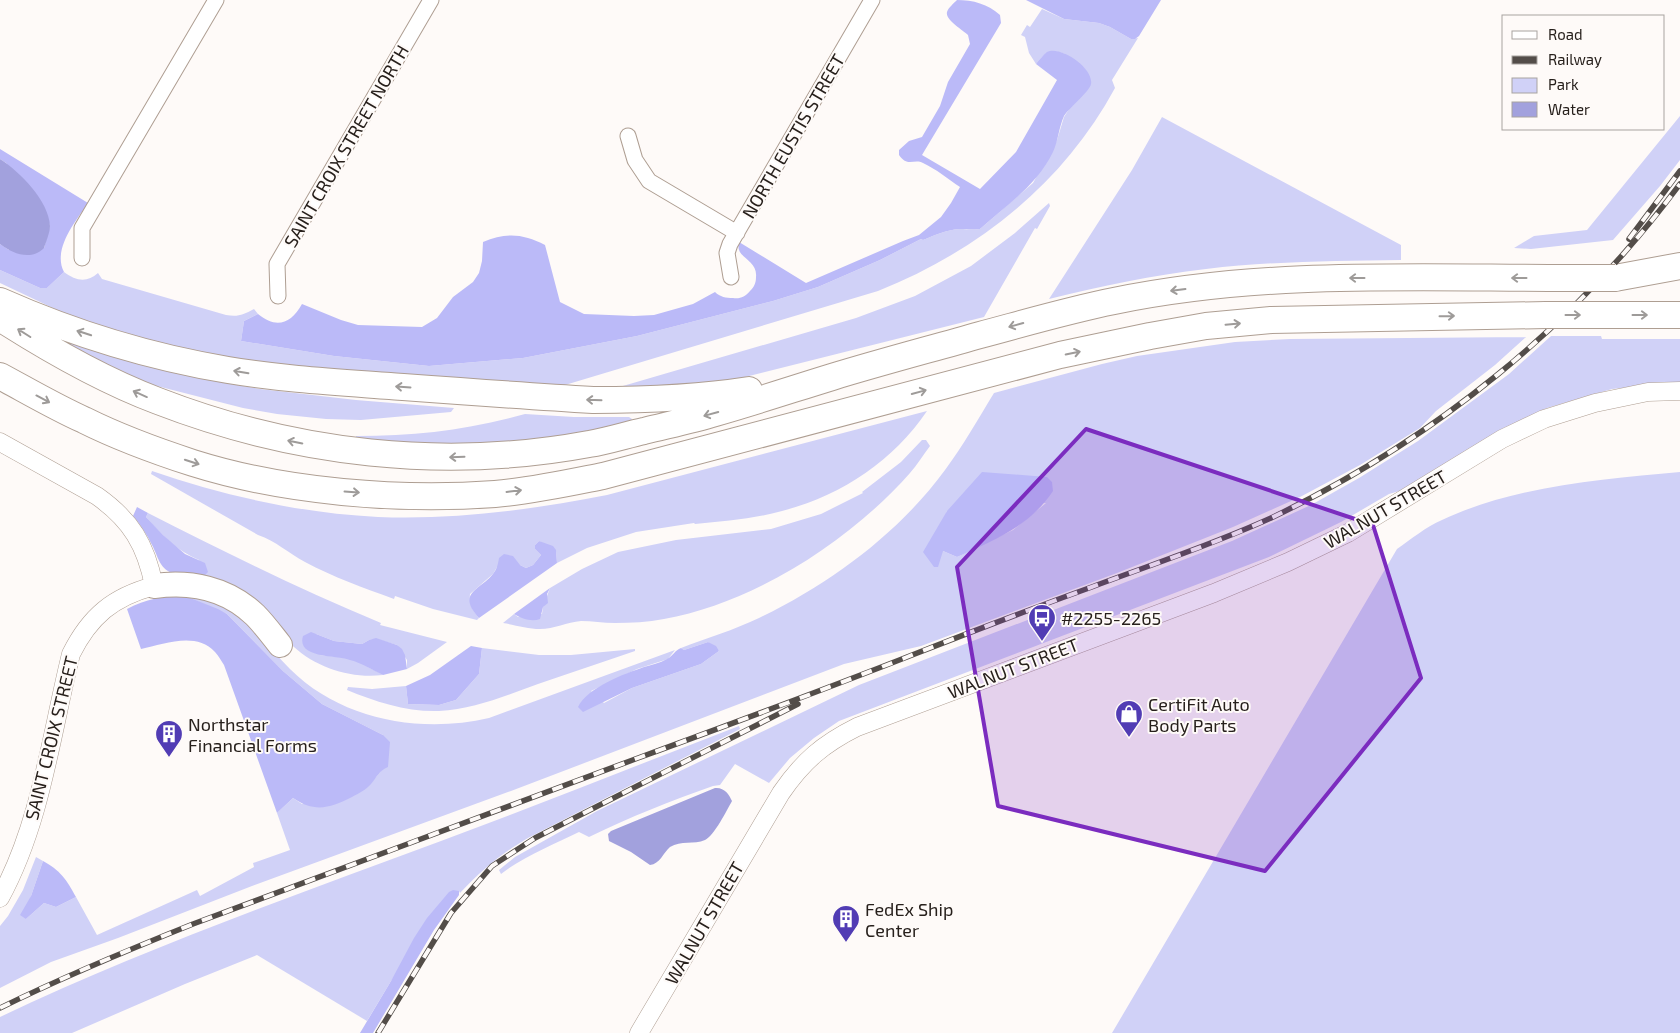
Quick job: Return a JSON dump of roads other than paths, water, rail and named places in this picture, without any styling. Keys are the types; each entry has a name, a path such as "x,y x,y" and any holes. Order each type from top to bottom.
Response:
{"highway":[{"path":"1615,278 1680,266"},
{"path":"0,318 43,345 154,400 205,419 257,434 350,451 404,456 498,456 592,444 716,413 841,374 1080,308 1160,292 1221,284 1283,280 1680,278"},
{"path":"0,301 70,329 121,345 173,359 279,378 594,400 642,400 739,391 841,374"},
{"path":"0,376 84,420 166,453 232,474 282,484 330,490 441,496 497,494 545,488 604,476 1026,364 1150,336 1206,326 1271,320 1398,317 1680,315"},
{"path":"154,586 189,584 224,594 240,603 254,615 280,645"}],"street":[{"path":"82,258 82,228 216,0"},
{"name":"SAINT CROIX STREET NORTH","path":"278,296 277,264 431,0"},
{"name":"NORTH EUSTIS STREET","path":"731,277 727,253 737,233 872,0"},
{"path":"628,136 634,160 649,181 737,233"},
{"name":"WALNUT STREET","path":"639,1033 781,792 794,774 813,754 835,738 857,727 1214,593 1288,562 1348,533 1502,439 1544,419 1569,410 1613,399 1648,392 1680,391"},
{"path":"0,442 97,496 124,518 140,542 150,567 154,586"},
{"name":"SAINT CROIX STREET","path":"0,898 13,874 44,776 71,654 79,638 104,609 118,599 137,590 154,586"}],"water":[{"path":"0,159 24,179 45,207 50,228 44,248 39,252 22,255 0,244"},
{"path":"715,788 726,792 732,801 716,828 709,838 705,840 674,845 656,863 650,865 631,852 609,841 608,834 611,831"}],"railway":[{"path":"1629,239 1680,171"},
{"path":"0,1008 96,964 193,924 807,696 1021,613 1204,546 1271,518 1330,487 1388,453 1443,416 1496,376 1594,286 1639,236 1680,184"},
{"path":"378,1033 451,913 492,866 535,838 798,704"}],"place":[{"name":"#2255-2265","path":"1042,642"},
{"name":"CertiFit Auto Body Parts","path":"1129,738"},
{"name":"Northstar Financial Forms","path":"169,758"},
{"name":"FedEx Ship Center","path":"846,943"}]}
